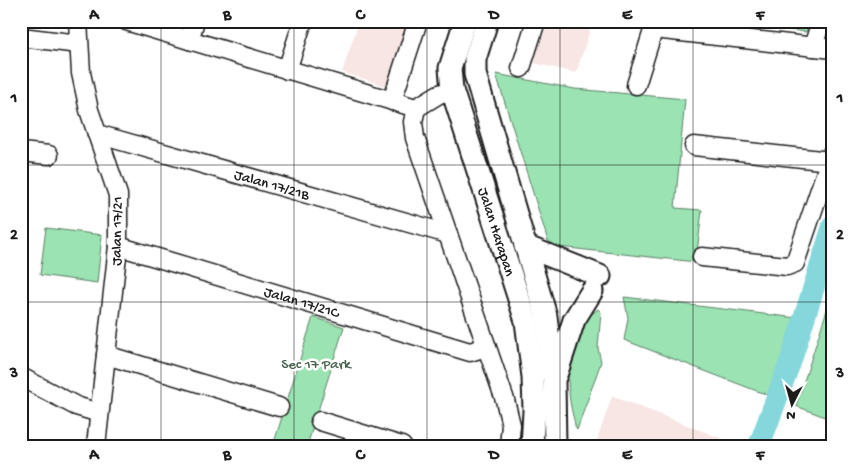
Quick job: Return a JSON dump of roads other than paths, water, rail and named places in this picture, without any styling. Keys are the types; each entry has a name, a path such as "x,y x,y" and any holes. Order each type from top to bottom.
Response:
{"main road":[{"name":"Jalan Harapan","path":"465,21 450,68 452,90 526,321 533,377 532,446"},
{"name":"Jalan Harapan","path":"487,21 474,74 546,316 554,381 555,446"},
{"path":"525,246 596,283 574,320 554,381"}],"street":[{"name":"Jalan 17/21","path":"78,21 81,72 97,134 118,195 118,246 96,446"},
{"path":"126,21 416,108"},
{"path":"189,40 195,21"},
{"path":"287,70 303,21"},
{"path":"392,101 418,21"},
{"path":"521,68 536,21"},
{"path":"813,47 821,21"},
{"path":"636,85 655,25 833,49"},
{"path":"21,37 78,44"},
{"path":"452,90 439,94 416,108 413,122 415,138 511,425 509,446"},
{"name":"Jalan 17/21B","path":"97,134 448,234"},
{"path":"694,146 831,156 795,263 787,266 702,257"},
{"path":"21,152 49,155"},
{"name":"Jalan 17/21C","path":"118,246 470,352 486,347"},
{"path":"106,355 280,407"},
{"path":"21,377 76,406 99,413"},
{"path":"320,421 402,446"}],"waterway":[{"path":"759,446 791,360 833,226"}],"park label":[{"name":"Sec 17 Park","path":"316,363"}]}
